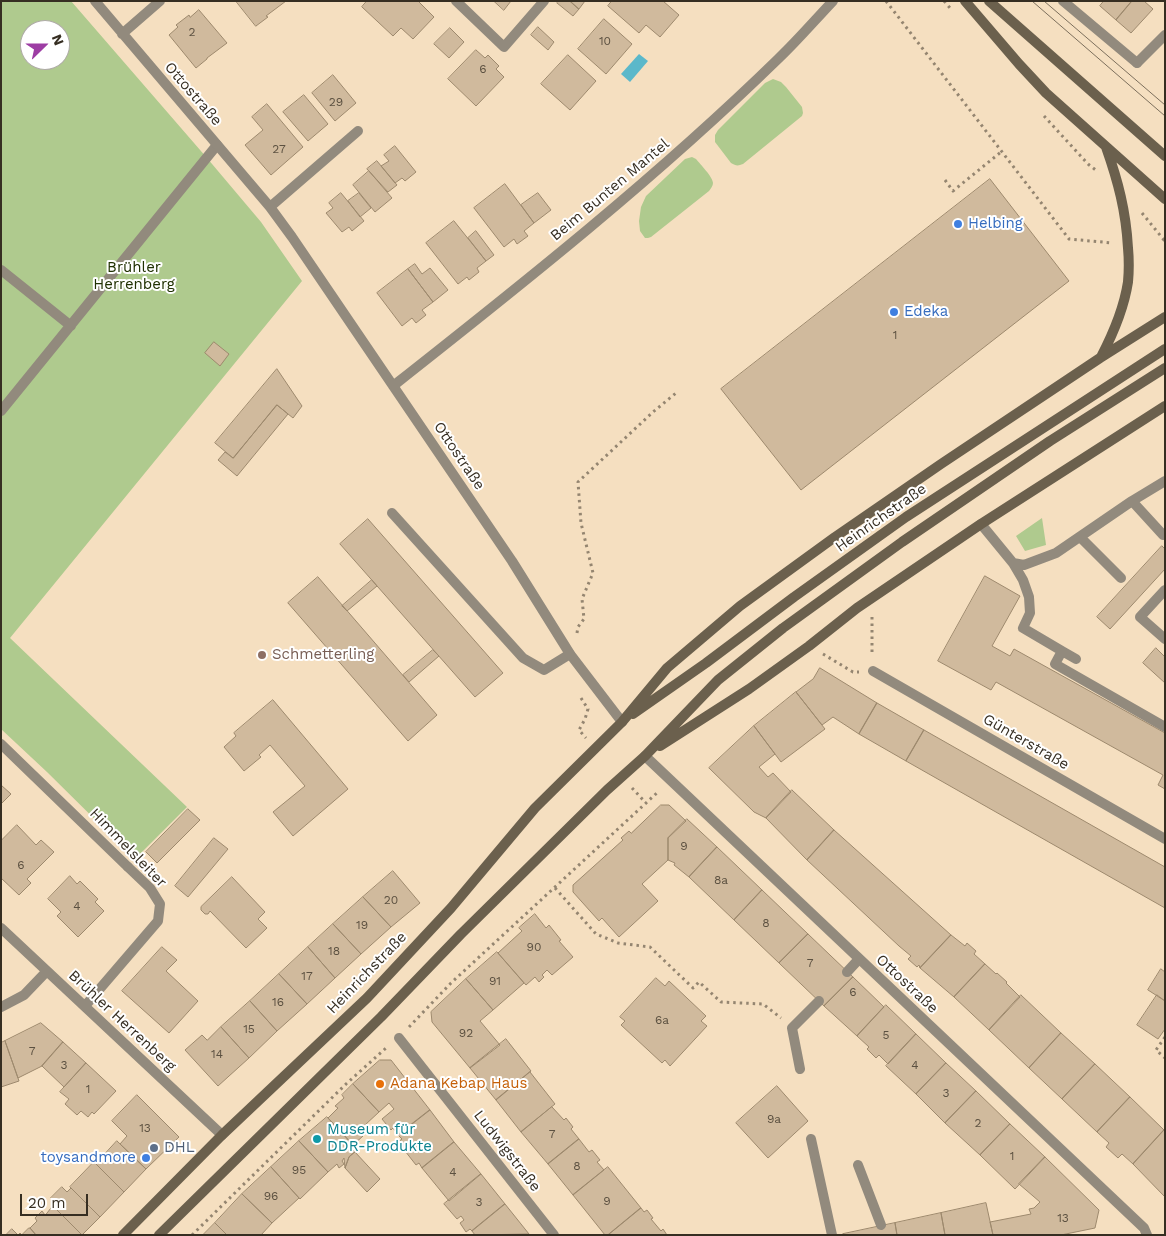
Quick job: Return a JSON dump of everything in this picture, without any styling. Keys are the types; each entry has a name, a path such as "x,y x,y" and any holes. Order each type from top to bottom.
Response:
{"main road":[{"path":"965,1 1046,93 1165,199"},
{"path":"989,1 1165,156"},
{"path":"1100,358 1111,338 1122,307 1129,268 1126,219 1120,190 1104,144"},
{"path":"1100,358 1165,317"},
{"name":"Heinrichstraße","path":"622,722 906,517 1165,349"},
{"name":"Heinrichstraße","path":"123,1235 222,1135 366,998 451,908 535,808 622,722 667,668 740,606 835,536 1100,358"},
{"name":"Heinrichstraße","path":"159,1235 381,1017 461,934 607,790 645,756 718,680 783,628 902,542 1050,441 1165,368"},
{"path":"981,524 1165,406"},
{"name":"Heinrichstraße","path":"645,756 749,689 872,598 981,524"}],"street":[{"name":"Ottostraße","path":"95,1 270,207 292,237 512,561 570,654 622,722"},
{"path":"122,34 160,1"},
{"path":"456,1 504,47 544,1"},
{"name":"Beim Bunten Mantel","path":"393,386 516,290 697,136 779,58 833,1"},
{"path":"1063,1 1136,64 1165,35"},
{"path":"270,207 358,131"},
{"path":"1,411 217,145"},
{"path":"1,270 71,326"},
{"path":"1013,563 1024,565 1056,553 1165,481"},
{"path":"1132,502 1163,535"},
{"path":"392,513 523,658 544,670 570,654"},
{"path":"981,524 1013,563 1023,580 1030,613 1023,628 1076,660"},
{"path":"1080,537 1122,578"},
{"path":"1165,590 1140,617 1165,640"},
{"path":"1062,651 1055,664 1165,727"},
{"name":"Günterstraße","path":"872,671 1165,839"},
{"name":"Himmelsleiter","path":"1,744 150,888 160,904 158,921 85,1006"},
{"name":"Ottostraße","path":"645,756 1144,1228 1147,1235"},
{"name":"Brühler Herrenberg","path":"1,928 222,1135"},
{"path":"847,972 859,959"},
{"path":"1,1007 24,995 46,971"},
{"path":"800,1069 792,1028 818,1001"},
{"name":"Ludwigstraße","path":"399,1038 554,1235"},
{"path":"810,1138 832,1235"},
{"path":"858,1165 882,1225"}],"path":[{"path":"886,1 1069,239 1128,244"},
{"path":"945,180 953,191 1001,152"},
{"path":"570,654 577,638 578,627 584,619 582,599 593,573 581,524 578,482 676,393"},
{"path":"872,598 872,671"},
{"path":"829,658 853,672"},
{"path":"578,693 588,709 579,730 592,744"},
{"path":"192,1235 346,1084 399,1038 451,983 671,780"},
{"path":"628,783 645,802"},
{"path":"555,888 596,934 618,943 650,947 692,988 698,982 721,1002 763,1004 792,1028"},
{"path":"1165,1037 1156,1050 1165,1058"}],"green space":[{"name":"Brühler Herrenberg","path":"1,1 71,1 261,222 302,281 10,638 187,807 135,859 1,729"},
{"path":"773,79 781,82 802,107 802,116 743,164 734,165 715,142 715,135 765,83"},
{"path":"692,157 696,159 711,177 712,187 651,237 645,238 640,231 639,221 641,207 646,196 685,159"},
{"path":"1042,518 1046,545 1025,551 1016,536"}],"water":[{"path":"639,54 648,61 630,82 621,74"}],"building":[{"path":"236,1 286,1 256,26"},
{"path":"367,1 418,1 434,17 413,39 401,28 393,36 362,7"},
{"path":"494,1 511,1 504,10"},
{"path":"559,1 570,1 579,9 573,16 557,3"},
{"path":"570,1 585,1 579,9"},
{"path":"612,1 663,1 679,15 660,37 646,25 639,33 608,6"},
{"path":"1104,1 1132,1 1116,20 1100,6"},
{"path":"1132,1 1144,1 1153,9 1131,33 1116,20"},
{"path":"199,10 227,43 196,68 169,35 178,27 176,25"},
{"path":"604,19 632,44 606,74 578,49"},
{"path":"538,27 554,42 548,50 531,35"},
{"path":"450,28 464,42 449,58 434,44"},
{"path":"476,50 485,58 488,55 499,66 496,69 504,77 476,106 448,79"},
{"path":"568,55 596,81 570,110 541,84"},
{"path":"333,75 356,103 335,121 312,93"},
{"path":"304,95 328,124 308,141 283,112"},
{"path":"267,104 303,147 271,175 245,145 263,130 252,117"},
{"path":"395,146 416,172 405,181 402,178 395,183 381,166 389,161 384,155"},
{"path":"377,161 397,185 388,192 367,169"},
{"path":"369,171 392,198 375,212 353,185"},
{"path":"990,179 1069,281 801,490 721,389"},
{"path":"505,184 534,223 524,231 528,236 517,244 514,239 504,247 474,208"},
{"path":"341,193 364,221 352,231 349,227 342,232 326,213 333,208 329,203"},
{"path":"359,193 371,208 360,217 348,201"},
{"path":"538,193 551,210 534,223 521,205"},
{"path":"454,221 486,261 477,268 479,272 469,280 467,277 458,284 426,243"},
{"path":"476,231 494,255 486,261 468,238"},
{"path":"415,264 422,274 430,268 448,290 433,302 408,269"},
{"path":"408,269 433,302 422,310 426,315 416,323 412,318 402,326 377,293"},
{"path":"214,342 229,354 220,366 205,353"},
{"path":"277,369 302,406 293,418 277,405 233,458 215,443"},
{"path":"277,405 288,414 237,476 218,460 225,452 233,458"},
{"path":"368,519 503,673 475,697 340,544"},
{"path":"1162,546 1165,549 1165,569 1110,629 1097,617"},
{"path":"985,576 1020,596 992,646 1010,656 1014,649 1165,733 1165,789 1158,785 1163,775 996,682 991,690 938,661"},
{"path":"318,577 437,715 408,741 288,603"},
{"path":"372,580 377,586 347,611 342,606"},
{"path":"1156,648 1165,657 1165,683 1143,663"},
{"path":"433,650 439,656 409,682 403,675"},
{"path":"820,668 877,703 859,734 833,717 822,725 796,692 813,679"},
{"path":"796,692 825,729 781,762 754,726"},
{"path":"273,700 348,789 293,836 273,812 305,786 270,745 259,755 261,757 244,771 224,747 236,736 234,733"},
{"path":"877,703 924,730 906,761 859,734"},
{"path":"754,726 775,754 759,767 768,777 773,773 791,792 766,818 754,812 709,768"},
{"path":"924,730 1165,867 1165,908 906,761"},
{"path":"1,785 11,794 1,804"},
{"path":"792,790 834,830 807,860 766,818"},
{"path":"661,805 669,805 686,821 668,838 668,860 642,884 658,901 619,937 602,918 599,921 573,892 573,885 623,840 621,838 629,831 631,833"},
{"path":"188,809 200,820 157,863 146,852"},
{"path":"687,819 717,847 689,877 674,865 675,863 668,860 668,838"},
{"path":"17,825 36,845 41,840 54,852 27,879 31,883 19,895 1,878 1,841"},
{"path":"834,830 951,935 920,968 919,965 917,967 908,959 911,956 807,860"},
{"path":"214,838 228,849 188,897 175,886"},
{"path":"717,847 762,890 734,920 689,877"},
{"path":"393,871 420,903 391,927 363,897"},
{"path":"70,876 77,884 80,881 98,899 95,902 104,911 78,937 57,916 61,912 48,899"},
{"path":"232,877 265,912 258,919 267,928 246,948 210,911 208,914 205,914 201,910 201,907"},
{"path":"762,890 808,934 779,963 734,920"},
{"path":"363,897 391,927 361,954 333,924"},
{"path":"535,914 546,928 549,925 561,940 559,941 573,957 552,975 547,970 539,982 535,977 526,985 498,953 522,931 519,928"},
{"path":"333,924 361,954 335,978 308,947"},
{"path":"808,934 853,977 824,1006 779,963"},
{"path":"951,935 965,946 967,943 976,951 974,954 985,964 954,997 920,968"},
{"path":"162,947 177,960 166,971 198,1001 169,1033 122,991"},
{"path":"308,947 335,978 307,1004 279,974"},
{"path":"497,952 524,983 493,1010 466,979"},
{"path":"985,964 1007,982 1020,997 989,1030 954,997"},
{"path":"1161,969 1165,972 1165,1001 1148,990"},
{"path":"279,974 307,1004 277,1031 250,1001"},
{"path":"853,977 884,1007 857,1036 824,1006"},
{"path":"656,978 665,986 669,981 706,1016 701,1021 707,1026 670,1066 665,1060 662,1063 621,1025 625,1021 620,1017"},
{"path":"466,979 493,1010 480,1021 500,1045 470,1068 432,1022 431,1012"},
{"path":"1021,995 1061,1033 1029,1068 989,1030"},
{"path":"1157,995 1165,1001 1165,1029 1158,1039 1137,1025"},
{"path":"250,1001 277,1031 249,1058 221,1027"},
{"path":"886,1005 916,1034 888,1064 879,1055 876,1058 867,1049 869,1047 857,1036"},
{"path":"41,1023 63,1042 42,1066 18,1078 5,1041"},
{"path":"221,1027 249,1058 218,1086 185,1050 202,1035 207,1040"},
{"path":"1061,1033 1095,1064 1062,1099 1029,1068"},
{"path":"916,1034 946,1063 916,1094 886,1066"},
{"path":"506,1039 531,1071 496,1100 470,1068"},
{"path":"5,1041 19,1081 1,1087 1,1043"},
{"path":"63,1042 86,1063 64,1087 42,1066"},
{"path":"380,1060 391,1060 430,1110 398,1135 382,1119 394,1109 389,1103 379,1112 353,1084"},
{"path":"86,1063 116,1091 94,1114 92,1112 88,1117 81,1111 77,1115 65,1104 69,1099 60,1092"},
{"path":"946,1063 976,1091 945,1123 916,1094"},
{"path":"1095,1064 1130,1097 1097,1132 1062,1099"},
{"path":"530,1072 555,1104 521,1132 496,1100"},
{"path":"353,1084 379,1112 365,1125 367,1128 361,1134 363,1136 353,1145 328,1118 338,1108 335,1106 344,1098 342,1095"},
{"path":"777,1086 808,1121 768,1158 736,1123"},
{"path":"976,1091 1010,1124 980,1155 945,1123"},
{"path":"137,1095 179,1137 146,1169 120,1144 127,1136 112,1121"},
{"path":"1130,1097 1164,1130 1133,1164 1122,1154 1118,1158 1106,1147 1109,1143 1097,1132"},
{"path":"552,1107 564,1120 566,1118 573,1127 571,1129 579,1139 548,1164 521,1132"},
{"path":"430,1110 454,1142 422,1168 419,1163 416,1165 398,1142 402,1139 398,1135"},
{"path":"327,1117 356,1148 353,1150 355,1152 349,1157 345,1168 344,1158 342,1161 344,1164 339,1168 337,1164 328,1172 299,1141"},
{"path":"1010,1124 1045,1157 1015,1189 980,1155"},
{"path":"1165,1130 1165,1197 1133,1164"},
{"path":"579,1139 589,1152 592,1150 600,1160 597,1162 604,1170 573,1195 548,1164"},
{"path":"117,1141 146,1169 124,1192 96,1164"},
{"path":"299,1141 328,1172 300,1199 271,1167"},
{"path":"454,1142 481,1174 449,1201 422,1168"},
{"path":"355,1152 380,1179 367,1192 345,1168 349,1157"},
{"path":"1045,1157 1099,1210 1095,1228 1061,1235 993,1235 990,1222 1031,1214 1029,1209 1034,1208 1040,1202 1019,1184"},
{"path":"94,1162 124,1192 100,1217 70,1187"},
{"path":"271,1167 299,1198 272,1223 242,1194"},
{"path":"608,1167 641,1208 608,1235 605,1235 573,1195"},
{"path":"481,1174 505,1204 472,1231 470,1229 466,1232 460,1223 464,1220 461,1216 457,1219 444,1204"},
{"path":"62,1187 67,1192 71,1188 100,1217 82,1235 53,1206 56,1203 51,1198"},
{"path":"242,1194 272,1223 261,1235 227,1235 215,1223"},
{"path":"986,1203 993,1235 945,1235 941,1213"},
{"path":"505,1204 529,1234 475,1235 472,1231"},
{"path":"53,1206 82,1235 36,1235 30,1228 37,1221 35,1218 42,1211 45,1215"},
{"path":"641,1208 644,1212 647,1210 653,1218 651,1219 667,1235 608,1235"},
{"path":"941,1213 945,1235 897,1235 895,1223"},
{"path":"215,1223 227,1235 203,1235"},
{"path":"895,1223 897,1235 843,1234"},
{"path":"29,1228 36,1235 22,1235"},
{"path":"12,1229 18,1235 6,1235"}],"tram line":[{"path":"1032,1 1165,116"},
{"path":"1044,1 1165,105"}],"place":[{"name":"Helbing","path":"958,224"},
{"name":"Edeka","path":"894,312"},
{"name":"Schmetterling","path":"262,655"},
{"name":"Adana Kebap Haus","path":"380,1084"},
{"name":"Museum für DDR-Produkte","path":"317,1139"},
{"name":"DHL","path":"154,1148"},
{"name":"toysandmore","path":"146,1158"}]}
